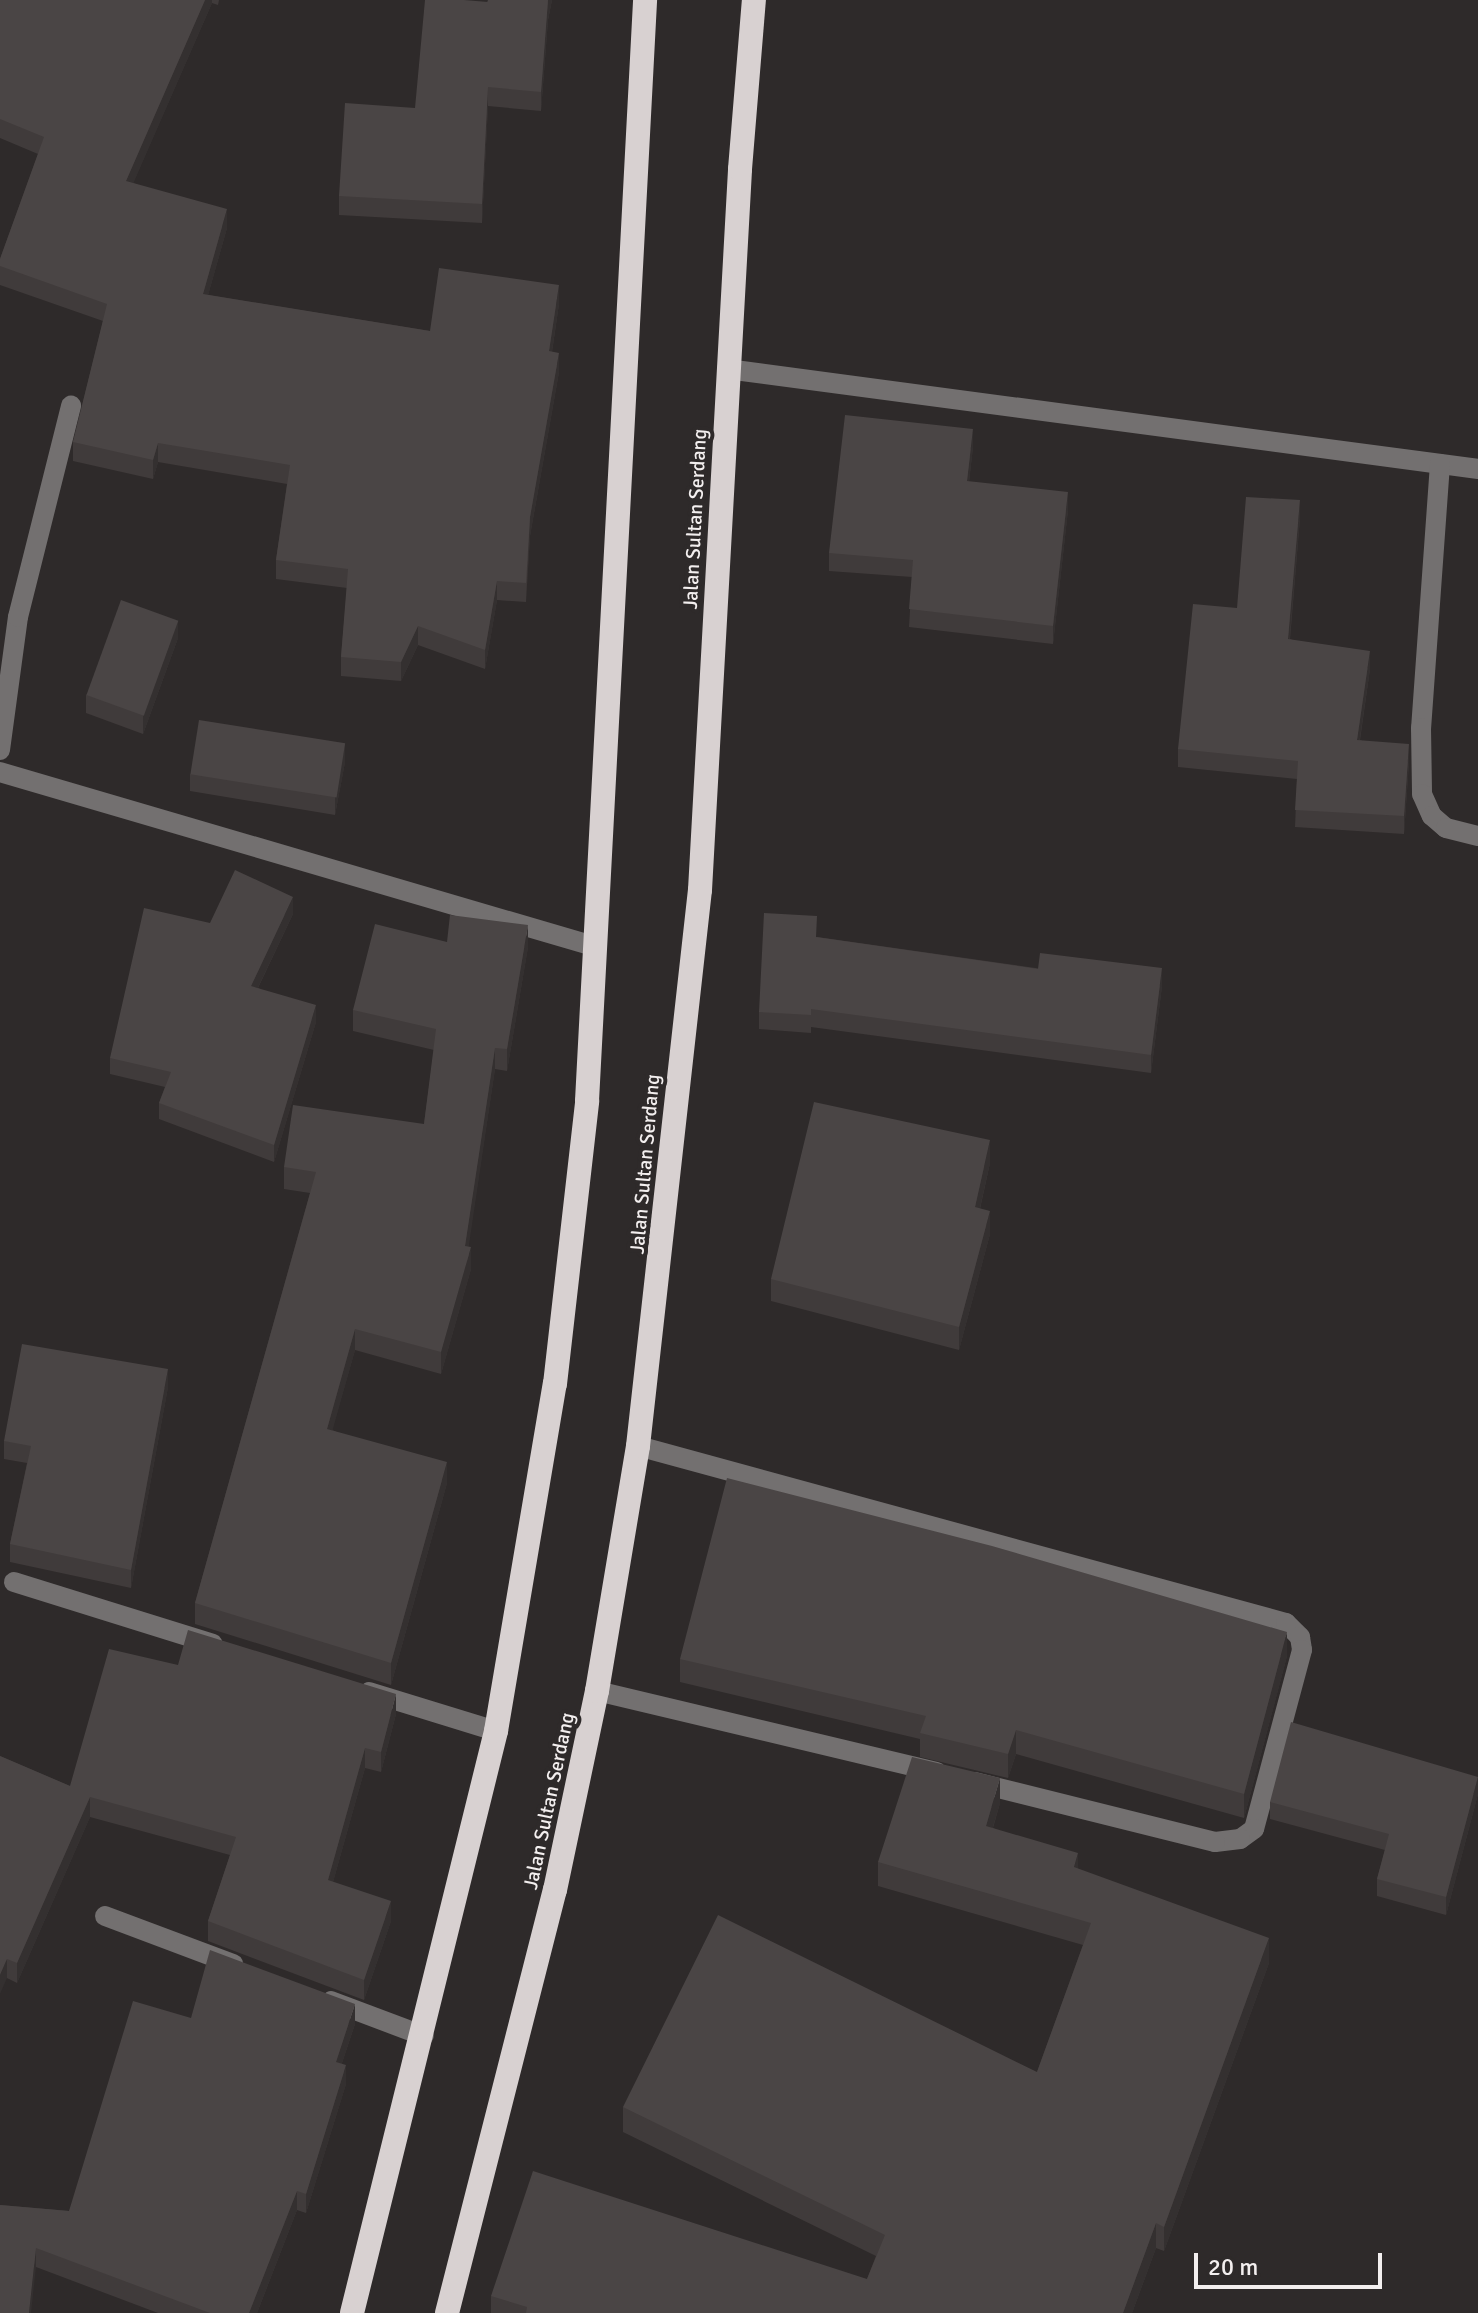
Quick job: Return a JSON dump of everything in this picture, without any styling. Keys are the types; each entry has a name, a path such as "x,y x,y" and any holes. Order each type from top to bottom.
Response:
{"highway":[{"path":"352,2313 424,2036 496,1731 555,1384 587,1101 645,0"},
{"name":"Jalan Sultan Serdang","path":"447,2313 555,1890 597,1691 638,1446 700,890 727,369 754,0"}],"street":[{"path":"727,369 1478,469"},
{"path":"0,750 18,617 71,406"},
{"path":"1440,464 1421,728 1422,794 1432,816 1446,828 1478,836"},
{"path":"0,772 593,946"},
{"path":"597,1691 1215,1842 1240,1839 1254,1829 1302,1650 1300,1637 1286,1623 638,1446"},
{"path":"14,1582 240,1652"},
{"path":"345,1685 496,1731"},
{"path":"105,1916 250,1971"},
{"path":"308,1992 424,2036"}],"building":[{"path":"0,0 205,0 126,181 227,209 203,294 430,331 439,268 559,285 549,351 559,353 530,517 526,583 497,581 485,650 418,626 401,662 341,657 348,569 276,560 290,465 158,443 153,460 73,442 107,304 0,266 44,137 0,119"},
{"path":"425,0 548,0 541,92 488,87 482,204 339,196 345,103 415,108"},
{"path":"845,415 973,429 967,481 1068,492 1053,626 909,609 913,560 829,553"},
{"path":"1246,497 1300,500 1288,639 1370,651 1357,740 1409,744 1404,816 1295,810 1298,761 1178,749 1193,604 1237,608"},
{"path":"121,600 178,621 144,716 86,695"},
{"path":"199,720 345,743 337,797 190,774"},
{"path":"235,870 293,897 251,986 316,1005 274,1145 159,1103 171,1072 110,1058 144,908 210,923"},
{"path":"764,913 817,916 816,937 1038,969 1040,953 1162,968 1151,1055 811,1009 811,1015 759,1012"},
{"path":"450,915 528,925 507,1049 495,1048 465,1246 471,1247 441,1352 355,1329 327,1429 447,1462 391,1663 195,1603 316,1172 284,1167 293,1105 424,1124 436,1029 353,1010 375,924 447,942"},
{"path":"814,1102 990,1140 975,1207 990,1211 959,1327 771,1279"},
{"path":"22,1344 168,1369 131,1570 10,1544 31,1446 4,1441"},
{"path":"727,1478 992,1546 1287,1632 1244,1794 1016,1730 1008,1754 920,1733 926,1716 680,1659"},
{"path":"188,1630 396,1694 381,1752 365,1748 328,1880 391,1901 364,1980 208,1921 236,1837 90,1797 17,1963 7,1959 0,1975 0,1756 70,1786 109,1649 178,1665"},
{"path":"1291,1722 1478,1777 1446,1897 1377,1879 1389,1834 1270,1802"},
{"path":"912,1757 1000,1778 986,1826 1078,1853 1074,1867 1269,1938 1164,2227 1156,2223 1123,2313 526,2313 527,2307 491,2296 533,2171 867,2279 885,2235 623,2107 718,1915 1037,2072 1091,1923 878,1862"},
{"path":"210,1950 355,2004 336,2062 346,2065 306,2194 297,2191 249,2313 210,2313 36,2248 29,2313 0,2313 0,2205 69,2211 133,2001 191,2018"}]}
